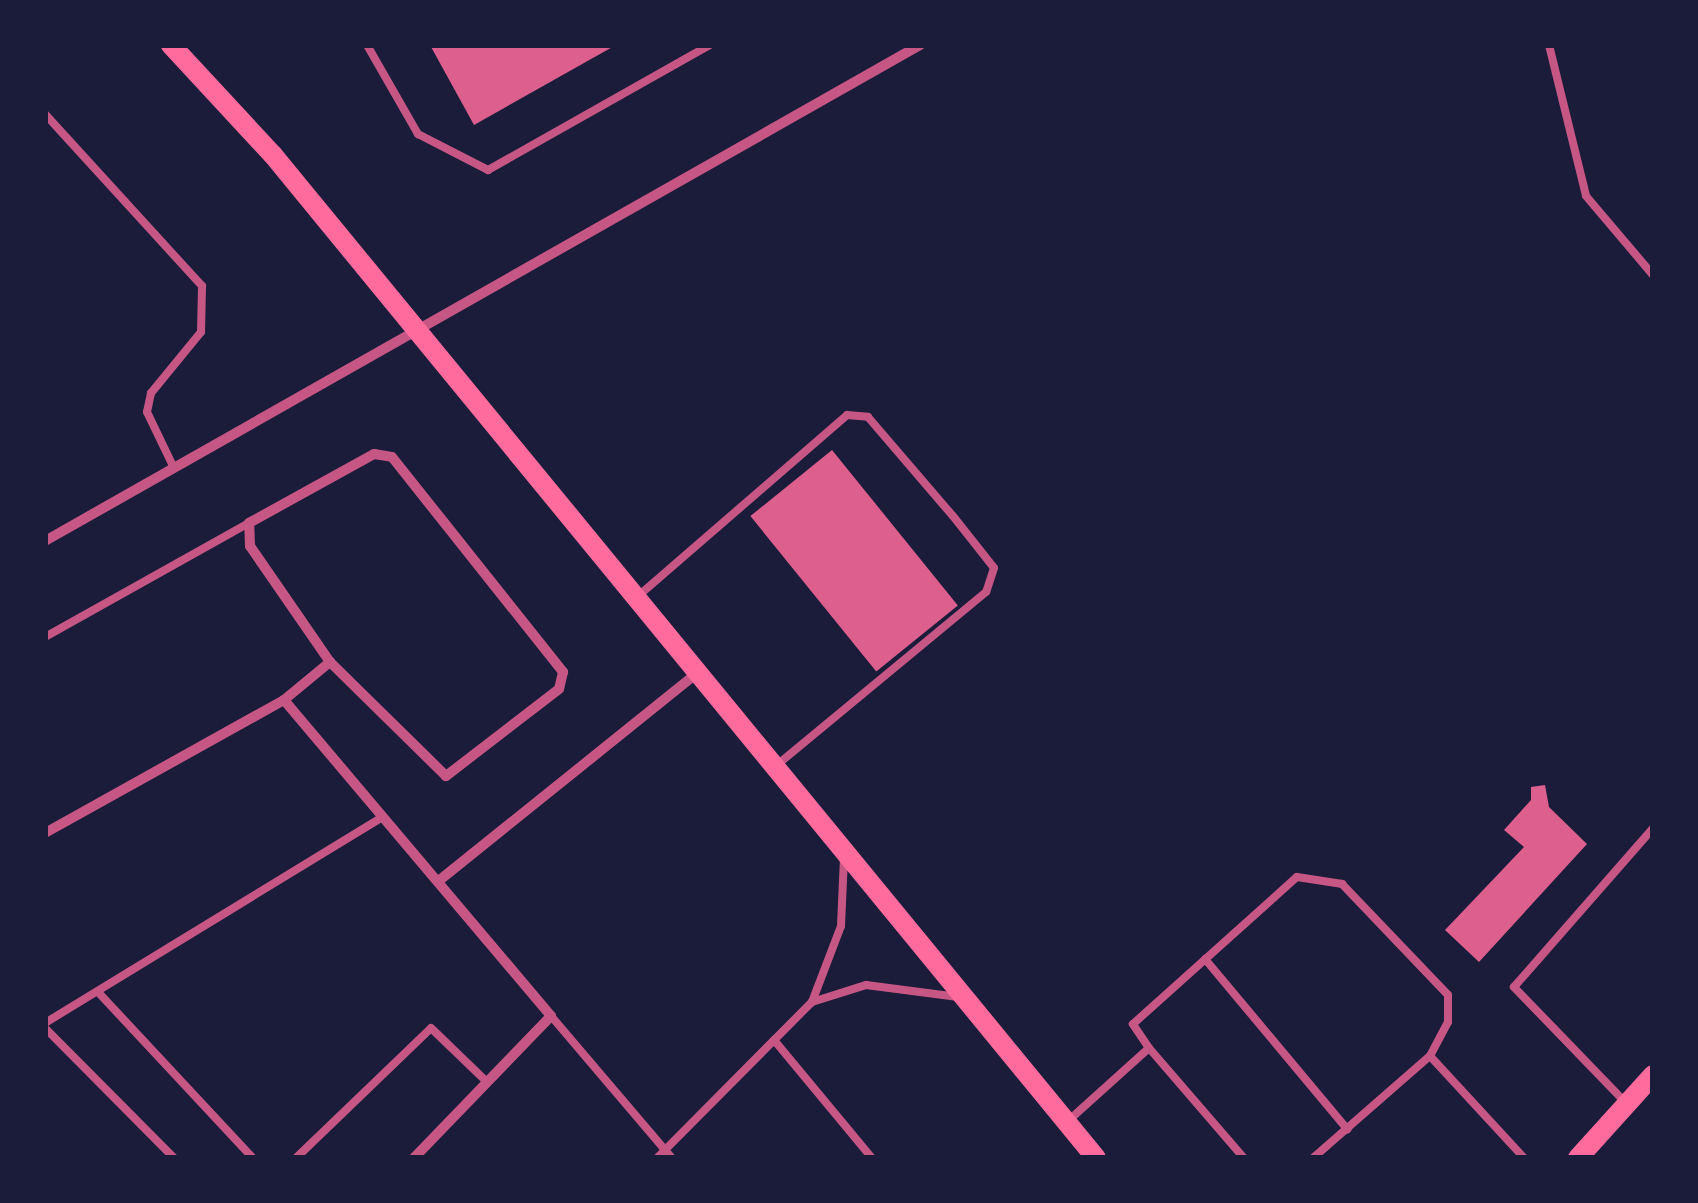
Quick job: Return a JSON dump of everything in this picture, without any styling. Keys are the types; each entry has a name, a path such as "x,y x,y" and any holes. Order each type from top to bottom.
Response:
{"main road":[{"path":"171,45 418,332 695,675 1096,1158"},
{"path":"1578,1158 1653,1076"}],"street":[{"path":"45,541 920,45"},
{"path":"392,457 563,672 559,689 446,776 330,662 250,546 249,523 353,462 392,457"},
{"path":"45,833 284,700 330,662"},
{"path":"442,880 695,675"},
{"path":"284,700 382,818 442,880 551,1016 414,1158"}],"lane":[{"path":"367,45 418,134 488,170 710,45"},
{"path":"1549,45 1586,196 1653,275"},
{"path":"45,114 202,286 202,332 151,393 147,412 174,468"},
{"path":"634,600 847,415 868,416 953,516 994,568 986,592 773,769"},
{"path":"45,636 249,523"},
{"path":"174,1158 45,1026 382,818"},
{"path":"1626,1104 1514,987 1653,828"},
{"path":"656,1158 812,1002 841,926 844,856"},
{"path":"1244,1158 1133,1024 1297,877 1342,884 1448,995 1448,1022 1430,1056 1313,1158"},
{"path":"1205,960 1347,1128"},
{"path":"812,1002 866,985 962,998"},
{"path":"98,992 253,1158"},
{"path":"551,1016 672,1158"},
{"path":"296,1158 432,1028 487,1082"},
{"path":"774,1040 872,1158"},
{"path":"1066,1122 1149,1048"},
{"path":"1430,1056 1524,1158"}],"building":[{"path":"430,45 616,45 474,125"},
{"path":"832,450 958,605 876,672 750,516"},
{"path":"1545,785 1549,807 1587,844 1479,962 1445,930 1524,847 1504,830 1531,800 1531,787"}]}
